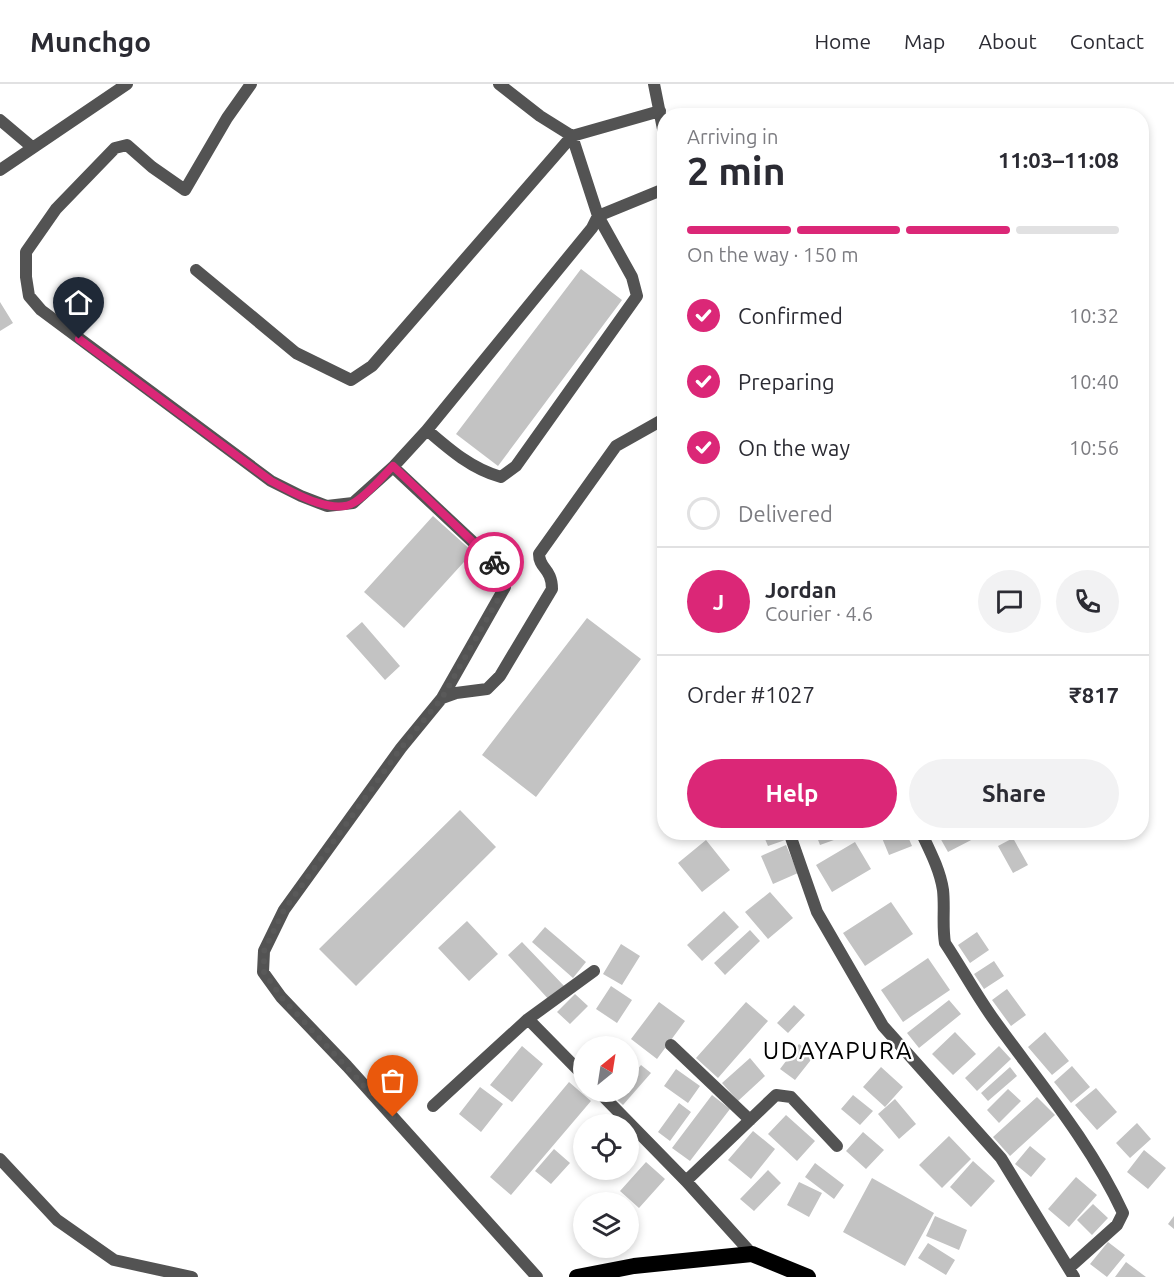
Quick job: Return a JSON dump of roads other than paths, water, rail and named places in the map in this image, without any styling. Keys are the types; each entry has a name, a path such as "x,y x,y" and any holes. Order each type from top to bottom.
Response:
{"highway":[{"path":"577,1277 634,1266 752,1254 808,1277"}],"street":[{"path":"0,170 127,84"},
{"path":"251,84 227,118 185,190 152,167 127,145 115,148 56,209 26,252 29,296 50,318 271,481 300,496 327,506 353,503 427,430 592,228 598,216 657,192"},
{"path":"427,430 458,457 489,474 501,477 516,466 637,296 632,278 598,216 572,136 540,116 499,84"},
{"path":"654,84 659,108"},
{"path":"196,270 296,353 351,380 372,366 572,136 657,112"},
{"path":"0,120 32,147"},
{"path":"442,698 456,693 487,689 500,676 552,589 552,578 541,564 539,555 616,446 657,423"},
{"path":"393,466 505,572 505,587 442,698 401,748 284,910 264,951 264,972 281,997 347,1065 537,1277"},
{"path":"792,840 817,912 883,1026 1001,1158 1071,1273 1117,1225 1123,1213 1113,1191 1070,1124 990,1015 945,943 942,930 943,889 935,860 925,840"},
{"path":"434,1106 528,1019 594,972"},
{"path":"528,1019 573,1065"},
{"path":"671,1045 750,1120"},
{"path":"686,1181 776,1095 791,1097 837,1146"},
{"path":"609,1102 686,1181 752,1254"},
{"path":"0,1159 57,1220 114,1260 192,1277"}],"district":[{"name":"UDAYAPURA","path":"838,1051"}]}
